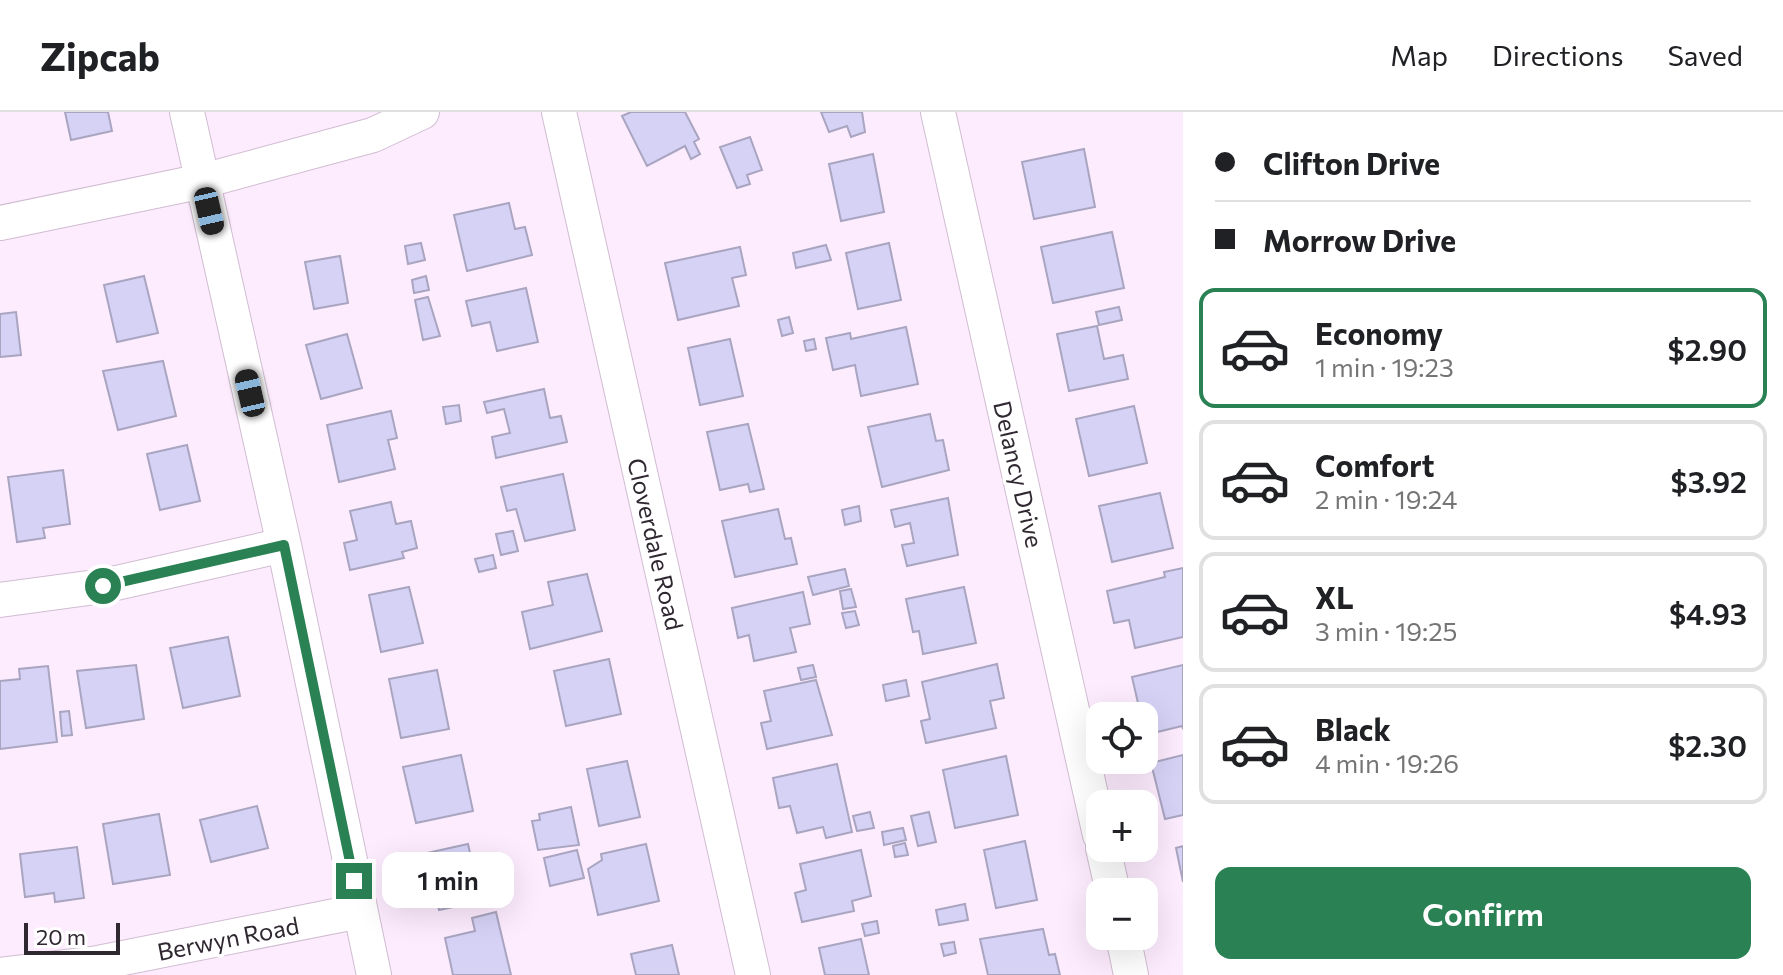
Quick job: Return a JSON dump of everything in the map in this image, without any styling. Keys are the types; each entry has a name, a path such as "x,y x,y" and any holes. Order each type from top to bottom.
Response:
{"street":[{"path":"187,112 284,545 374,975"},
{"path":"0,223 203,181 373,135 422,112"},
{"name":"Cloverdale Road","path":"559,112 753,975"},
{"name":"Delancy Drive","path":"938,112 1090,790"},
{"path":"0,600 103,586 284,545"},
{"name":"Berwyn Road","path":"1,975 98,963 360,911"},
{"path":"1126,950 1131,975"}],"building":[{"path":"65,112 108,112 112,131 71,140"},
{"path":"631,112 685,112 699,139 694,142 700,154 691,159 685,146 647,166 622,116"},
{"path":"821,112 862,112 865,132 851,137 847,126 829,132"},
{"path":"750,137 762,170 747,175 750,184 737,188 720,147"},
{"path":"1084,149 1095,207 1034,219 1022,162"},
{"path":"873,154 884,212 841,221 829,164"},
{"path":"509,203 515,229 525,227 532,255 467,271 454,215"},
{"path":"1112,232 1124,288 1053,303 1041,247"},
{"path":"421,243 425,260 408,264 405,246"},
{"path":"889,243 901,300 858,309 846,253"},
{"path":"826,245 831,260 796,268 793,253"},
{"path":"740,247 746,275 732,278 739,306 678,320 665,263"},
{"path":"340,256 348,303 314,309 305,262"},
{"path":"144,276 158,333 117,342 104,285"},
{"path":"426,276 429,290 414,293 412,280"},
{"path":"526,288 538,342 497,351 490,322 472,326 466,301"},
{"path":"428,297 440,336 423,340 415,300"},
{"path":"1119,307 1122,320 1099,325 1096,312"},
{"path":"16,312 21,355 0,357 0,314"},
{"path":"789,317 793,333 782,336 778,320"},
{"path":"1097,326 1104,359 1123,355 1128,379 1069,391 1057,334"},
{"path":"906,327 918,384 861,396 855,365 833,370 826,338 850,333 851,339"},
{"path":"347,334 362,388 321,399 306,345"},
{"path":"730,339 743,396 700,405 688,348"},
{"path":"814,339 816,349 806,351 804,341"},
{"path":"163,361 176,416 118,430 103,371"},
{"path":"544,389 550,418 561,416 567,442 496,458 492,437 510,433 504,409 487,413 484,402"},
{"path":"459,405 461,421 446,424 443,407"},
{"path":"1134,406 1147,463 1089,476 1076,419"},
{"path":"391,411 397,438 388,440 395,469 339,482 327,425"},
{"path":"930,414 936,441 943,440 949,470 882,487 868,427"},
{"path":"748,424 764,489 750,492 748,484 720,490 707,432"},
{"path":"187,445 200,501 160,510 147,454"},
{"path":"63,470 70,524 43,528 45,538 17,542 8,477"},
{"path":"563,474 575,530 525,541 516,509 507,511 501,487"},
{"path":"1160,493 1173,548 1112,562 1099,506"},
{"path":"948,498 958,555 907,566 902,545 914,543 910,523 895,527 891,510"},
{"path":"391,502 396,524 411,521 417,548 402,552 404,558 350,570 344,543 357,540 350,511"},
{"path":"859,506 861,521 845,525 842,510"},
{"path":"778,509 785,539 791,538 797,564 735,577 722,521"},
{"path":"513,531 518,551 501,555 496,534"},
{"path":"493,555 496,568 479,572 475,559"},
{"path":"1183,568 1183,637 1135,648 1129,620 1114,623 1107,591 1165,577 1164,572"},
{"path":"845,569 849,586 813,595 808,577"},
{"path":"587,574 602,631 530,649 522,612 553,605 548,582"},
{"path":"409,587 423,643 381,652 369,595"},
{"path":"964,587 976,643 923,654 919,631 913,632 906,599"},
{"path":"851,589 856,607 843,609 840,591"},
{"path":"803,592 810,624 790,628 796,652 754,661 749,635 738,638 732,608"},
{"path":"855,611 859,625 846,628 842,613"},
{"path":"228,637 240,696 183,708 170,648"},
{"path":"609,659 621,714 566,726 554,671"},
{"path":"997,664 1004,698 990,701 996,728 926,743 921,721 930,719 922,682"},
{"path":"136,665 144,719 86,728 77,671"},
{"path":"813,665 816,677 801,680 798,668"},
{"path":"1183,665 1183,729 1182,726 1158,732 1158,702 1138,702 1132,677"},
{"path":"48,666 57,742 0,749 0,681 20,679 19,669"},
{"path":"437,670 449,729 401,738 389,679"},
{"path":"816,680 832,735 767,749 761,723 771,721 764,691"},
{"path":"906,680 909,696 886,701 883,685"},
{"path":"69,711 72,735 62,736 60,712"},
{"path":"461,755 473,811 416,823 403,767"},
{"path":"1183,755 1183,815 1165,819 1154,774 1158,774 1158,761"},
{"path":"1006,756 1018,815 955,828 943,770"},
{"path":"627,761 640,817 599,826 587,769"},
{"path":"837,764 852,832 826,838 823,827 797,833 790,806 779,808 773,778"},
{"path":"257,806 268,848 211,862 200,820"},
{"path":"571,807 579,845 538,850 532,821 540,820 539,814"},
{"path":"870,812 874,828 857,831 853,816"},
{"path":"929,812 936,842 918,846 911,816"},
{"path":"159,814 170,875 113,884 103,824"},
{"path":"903,828 906,840 884,845 882,832"},
{"path":"1025,841 1037,900 996,908 984,850"},
{"path":"905,843 908,855 895,857 893,846"},
{"path":"468,844 481,901 439,910 427,853"},
{"path":"646,844 659,901 598,915 588,869 602,860 601,854"},
{"path":"1183,846 1183,882 1176,848"},
{"path":"77,847 84,898 55,902 54,893 25,897 20,854"},
{"path":"577,850 584,878 550,886 544,858"},
{"path":"861,850 871,896 852,901 854,911 802,922 795,893 806,890 800,864"},
{"path":"965,904 968,920 939,925 936,910"},
{"path":"496,912 511,975 453,975 445,938 475,931 472,918"},
{"path":"877,921 879,933 865,936 862,924"},
{"path":"1043,929 1049,955 1055,954 1060,975 988,975 980,939"},
{"path":"861,939 869,975 825,975 819,948"},
{"path":"954,942 956,953 944,956 941,944"},
{"path":"672,945 679,975 636,975 631,954"}],"route":[{"path":"103,586 201,561 284,545 354,881"}]}
